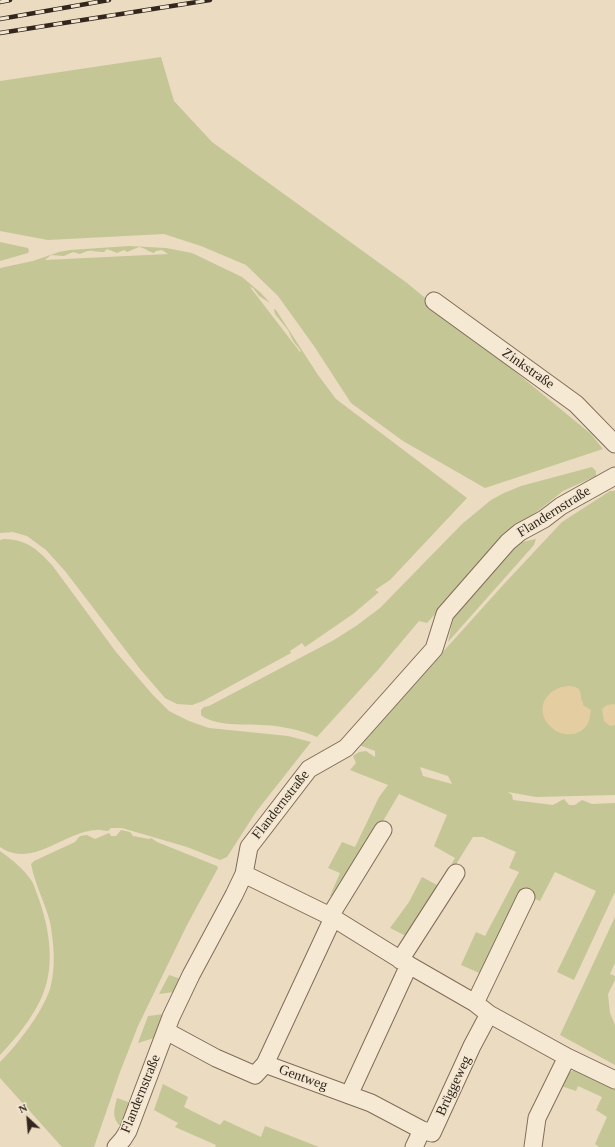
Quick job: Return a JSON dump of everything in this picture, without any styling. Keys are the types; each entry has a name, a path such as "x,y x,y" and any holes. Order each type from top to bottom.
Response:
{"street":[{"name":"Zinkstraße","path":"434,301 576,404 615,444"},
{"name":"Flandernstraße","path":"116,1147 128,1131 166,1031 191,975 244,874 249,847 309,769 346,748 434,650 445,614 508,542 520,532 544,518 560,506 615,476"},
{"path":"265,1064 332,917 383,830"},
{"path":"349,1095 405,963 456,872"},
{"path":"244,874 332,917 405,963 475,1003 489,1014 567,1057 615,1080"},
{"path":"475,1003 526,897"},
{"name":"Brüggeweg","path":"422,1130 432,1133 472,1046 489,1014"},
{"name":"Gentweg","path":"166,1031 216,1058 255,1075 265,1064 371,1103 422,1130"},
{"path":"533,1147 537,1118 567,1057"},
{"path":"414,1147 422,1130"}],"green space":[{"path":"161,57 174,101 212,142 407,283 591,434 603,449 485,488 403,441 351,403 314,346 278,296 246,265 201,246 164,234 48,240 0,231 0,81"},
{"path":"0,242 28,248 29,251 28,253 0,261"},
{"path":"129,246 166,248 192,253 242,277 261,293 270,303 259,296 253,288 250,287 300,352 301,351 293,341 288,330 275,314 274,309 276,310 318,375 336,399 467,498 390,580 375,590 379,592 353,614 305,647 302,643 290,651 291,653 203,701 192,705 177,704 165,698 140,669 65,571 46,550 27,536 13,532 0,533 0,268 33,261 59,252","holes":["139,247 154,253 162,250 168,254 45,260 51,255 64,256 73,252 80,254 90,251 104,252 107,249 117,253 124,250 127,252"]},
{"path":"592,467 596,471 596,476 563,491 505,537 427,623 419,621 377,671 317,737 296,730 275,726 216,722 201,715 201,710 204,707 209,706 334,640 356,626 380,608 462,524 491,500 521,486"},
{"path":"610,491 615,491 615,795 536,797 508,792 512,795 513,800 553,805 564,799 569,805 575,805 582,800 592,804 615,803 615,893 574,980 557,972 596,891 555,872 540,901 521,893 484,975 461,965 476,932 485,936 519,872 509,868 516,852 483,837 473,837 410,938 390,928 409,902 422,877 439,886 455,858 434,846 447,815 399,794 338,897 330,896 340,873 328,868 342,842 355,847 379,797 388,785 350,770 356,763 353,756 359,752 366,751 375,757 375,751 359,745 562,522","holes":["420,767 448,776 452,784 423,776"]},
{"path":"4,539 19,541 31,546 52,565 116,652 152,694 169,711 189,721 209,728 288,736 311,742 256,812 227,857 220,860 187,847 122,828 111,828 108,831 98,830 84,832 48,848 24,854 12,853 0,847 0,540"},
{"path":"536,539 534,545 448,642 454,615 518,543"},
{"path":"121,830 130,832 133,836 149,839 151,838 157,842 217,866 218,868 187,925 138,1026 94,1147 62,1147 0,1078 0,1062 22,1037 35,1018 46,998 52,981 54,964 53,939 50,922 31,864 34,861 75,842 80,836 87,835 95,839 109,833 111,836 116,836"},
{"path":"0,851 21,868 33,883 44,915 50,948 50,959 47,981 35,1011 15,1039 0,1055"},
{"path":"615,917 615,963 610,974 615,976 615,980 608,994 610,1013 615,1025 615,1065 560,1035"},
{"path":"169,975 181,979 174,992 159,994"},
{"path":"164,1014 154,1038 138,1043 148,1016"},
{"path":"576,1069 615,1088 615,1147 599,1147 595,1144 607,1117 596,1110 602,1097 578,1086 576,1091 558,1085 564,1075"},
{"path":"163,1084 188,1097 184,1107 220,1125 224,1120 261,1137 265,1126 319,1147 215,1147 216,1145 175,1127 178,1123 154,1110"},
{"path":"117,1098 131,1103 121,1125 119,1125 114,1115"}],"sand":[{"path":"569,686 578,688 583,705 591,710 587,725 584,729 575,734 560,733 555,730 551,727 543,714 543,707 548,695 561,687"},
{"path":"614,704 615,725 610,726 604,721 602,709 607,705"}],"railway":[{"path":"0,2 10,0"},
{"path":"0,19 109,0"},
{"path":"0,33 210,0"}]}
